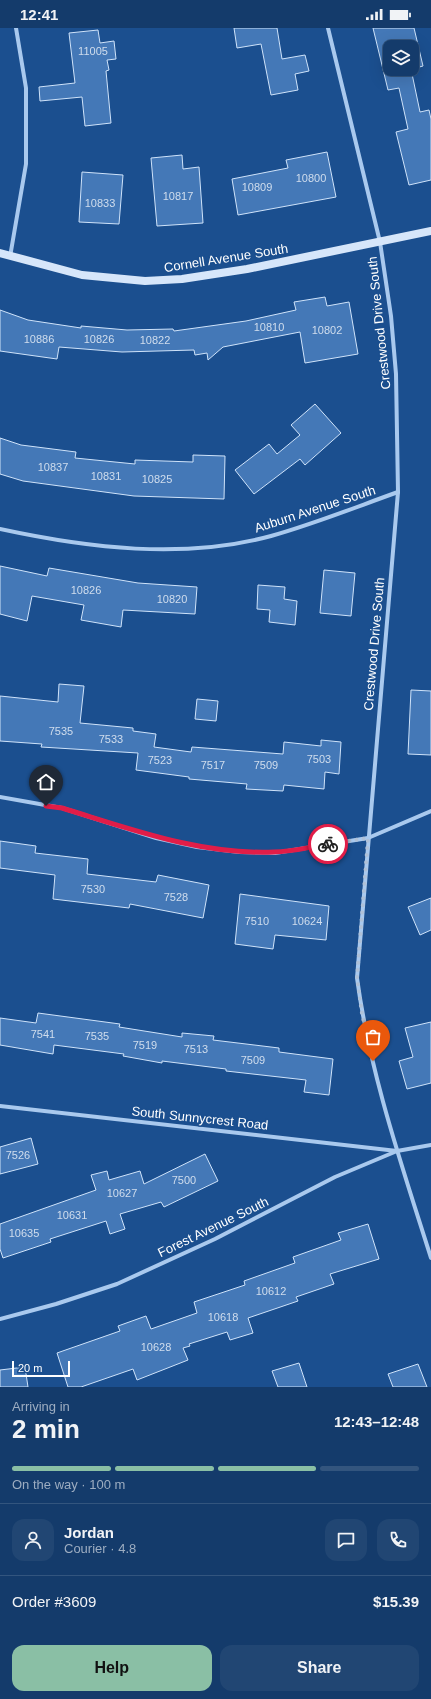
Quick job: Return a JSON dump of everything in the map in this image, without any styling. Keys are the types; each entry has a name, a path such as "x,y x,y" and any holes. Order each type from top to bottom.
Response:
{"street":[{"path":"10,257 26,164 26,88 16,28"},
{"name":"Crestwood Drive South","path":"328,28 380,242 391,316 396,374 398,492 357,978 366,1030 388,1123 431,1258"},
{"name":"Cornell Avenue South","path":"0,253 10,257 82,275 145,280 167,280 247,269 431,231"},
{"name":"Auburn Avenue South","path":"0,530 66,542 124,547 180,549 195,548 234,544 271,536 398,492"},
{"path":"0,797 62,808 156,838 239,852 275,852 368,838 431,811"},
{"name":"South Sunnycrest Road","path":"0,1106 397,1151"},
{"name":"Forest Avenue South","path":"0,1319 56,1304 117,1284 215,1239 335,1177 397,1151 431,1145"}],"building":[{"path":"234,28 277,28 282,59 305,55 309,71 295,74 298,90 271,95 261,44 237,48"},
{"path":"373,28 414,28 417,40 383,40 383,69"},
{"path":"98,30 100,43 114,41 116,59 107,60 109,70 106,71 111,123 85,126 82,97 40,101 39,87 75,83 69,33"},
{"path":"419,49 423,66 419,67"},
{"path":"385,76 412,76 420,112 429,110 431,119 431,180 409,185 396,132 408,129 399,88 388,90"},
{"path":"327,152 336,197 238,215 232,179 288,168 286,160"},
{"path":"182,155 183,169 199,167 203,223 157,226 151,158"},
{"path":"82,172 123,175 119,224 79,222"},
{"path":"325,297 327,306 349,302 358,354 305,363 300,332 223,347 208,360 207,353 195,355 194,350 122,352 59,347 57,359 0,351 0,310 28,320 81,328 81,326 127,330 173,329 174,331 246,321 296,310 294,302"},
{"path":"315,404 341,433 305,465 300,459 254,494 235,470 269,444 277,454 300,435 291,425"},
{"path":"0,438 21,445 76,452 75,458 135,464 135,460 193,462 193,455 225,456 224,499 134,496 23,481 0,474"},
{"path":"0,566 47,576 49,568 138,583 197,587 195,614 123,610 121,627 81,620 84,605 32,596 27,621 0,614"},
{"path":"324,570 355,573 351,616 320,613"},
{"path":"258,585 285,587 284,599 297,601 295,625 269,622 270,610 257,609"},
{"path":"59,684 84,686 80,723 133,728 133,731 156,734 154,747 191,752 192,747 283,754 284,742 321,746 321,740 341,742 339,774 325,772 324,789 284,785 283,791 246,789 247,784 189,779 189,777 136,770 138,753 41,747 42,744 0,741 0,696 58,702"},
{"path":"411,690 431,691 431,755 408,754"},
{"path":"197,699 218,701 216,721 195,719"},
{"path":"0,841 36,846 35,853 88,859 87,874 156,882 158,875 209,885 203,918 130,904 129,908 53,899 55,875 0,868"},
{"path":"240,894 329,906 326,940 275,935 273,949 235,944"},
{"path":"431,898 431,930 420,935 408,907"},
{"path":"38,1013 120,1024 119,1027 182,1037 182,1033 214,1036 213,1040 279,1048 279,1052 333,1059 329,1095 304,1092 306,1080 226,1071 226,1069 162,1061 162,1063 123,1056 124,1054 54,1045 53,1054 0,1045 0,1018 36,1023"},
{"path":"431,1022 431,1083 407,1089 399,1061 413,1057 405,1028"},
{"path":"31,1138 38,1164 0,1174 0,1147"},
{"path":"205,1154 218,1181 164,1207 161,1202 120,1214 125,1229 110,1234 106,1221 50,1239 51,1242 3,1258 0,1249 0,1224 96,1190 91,1175 107,1171 109,1180 140,1171 144,1184"},
{"path":"368,1224 379,1259 330,1274 334,1284 296,1297 298,1301 248,1318 253,1333 230,1340 227,1332 189,1344 190,1346 183,1348 188,1360 137,1380 133,1369 81,1387 68,1387 57,1353 120,1331 118,1326 146,1316 151,1329 197,1313 194,1302 245,1285 244,1281 295,1263 293,1257 341,1240 338,1233"},
{"path":"299,1363 307,1387 278,1387 272,1371"},
{"path":"418,1364 427,1387 393,1387 388,1374"},
{"path":"25,1367 28,1387 0,1387 0,1370"}],"way so far":[{"path":"328,844 368,838 357,978 362,1014 373,1061"}],"route":[{"path":"46,806 62,808 156,838 239,852 275,852 328,844"}]}
